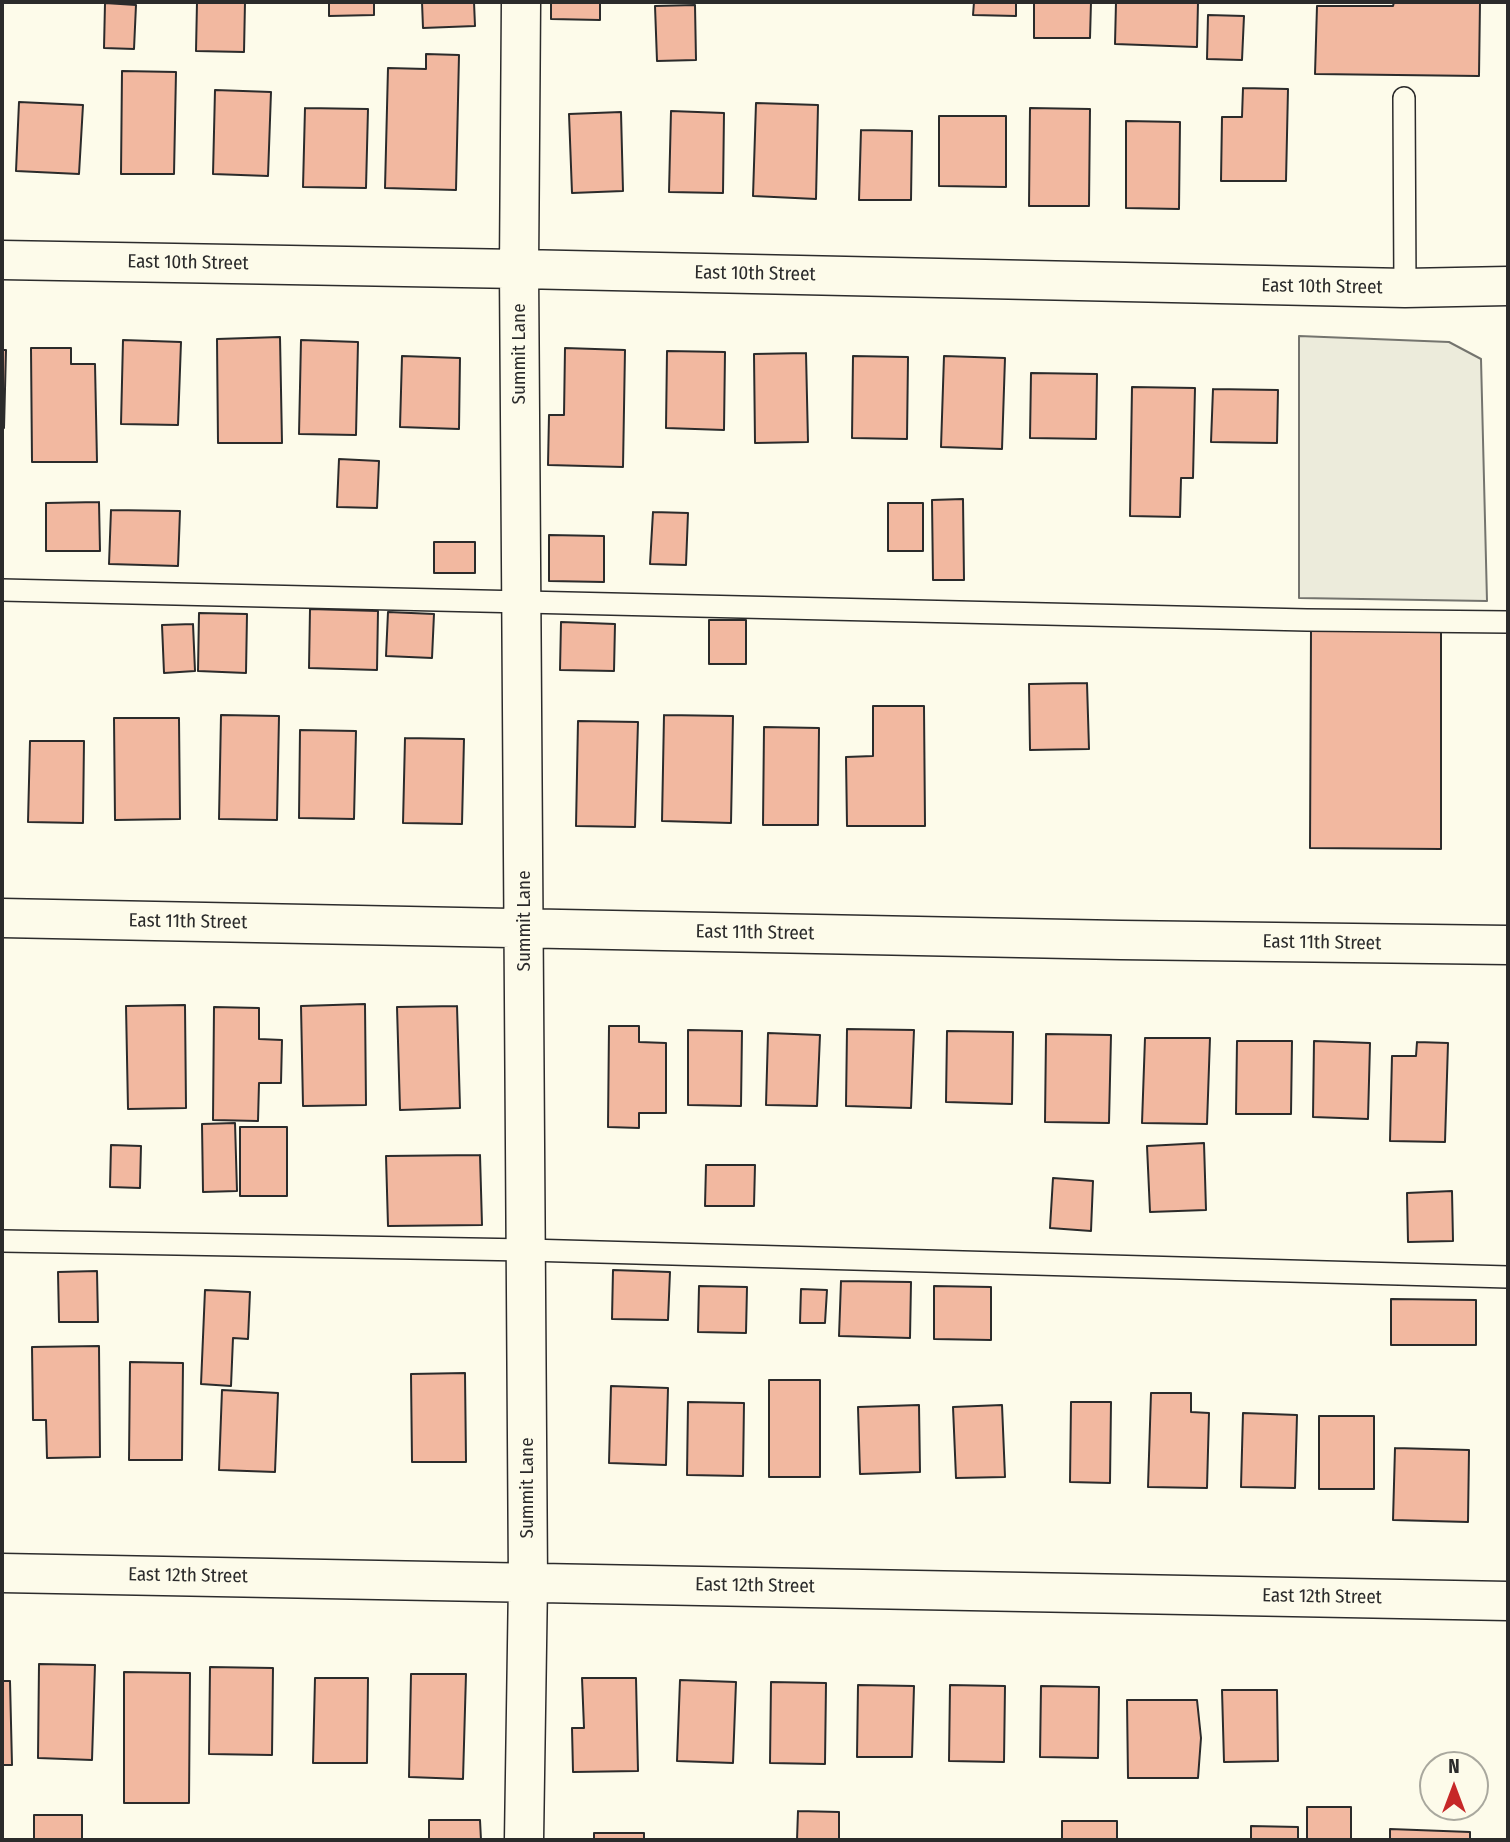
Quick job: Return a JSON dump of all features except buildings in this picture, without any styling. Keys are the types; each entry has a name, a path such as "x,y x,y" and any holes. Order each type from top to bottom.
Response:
{"street":[{"name":"Summit Lane","path":"521,2 519,269 526,929 528,1581 524,1840"},
{"name":"East 10th Street","path":"2,260 1405,288 1508,286"},
{"name":"East 11th Street","path":"2,918 1508,945"},
{"name":"East 12th Street","path":"2,1573 1508,1601"}],"lane":[{"path":"1404,99 1405,288"},
{"path":"2,590 1307,620 1508,622"},
{"path":"2,1241 527,1251 1508,1276"}],"shaded area":[{"path":"1299,336 1449,342 1481,359 1487,601 1299,598"}]}
